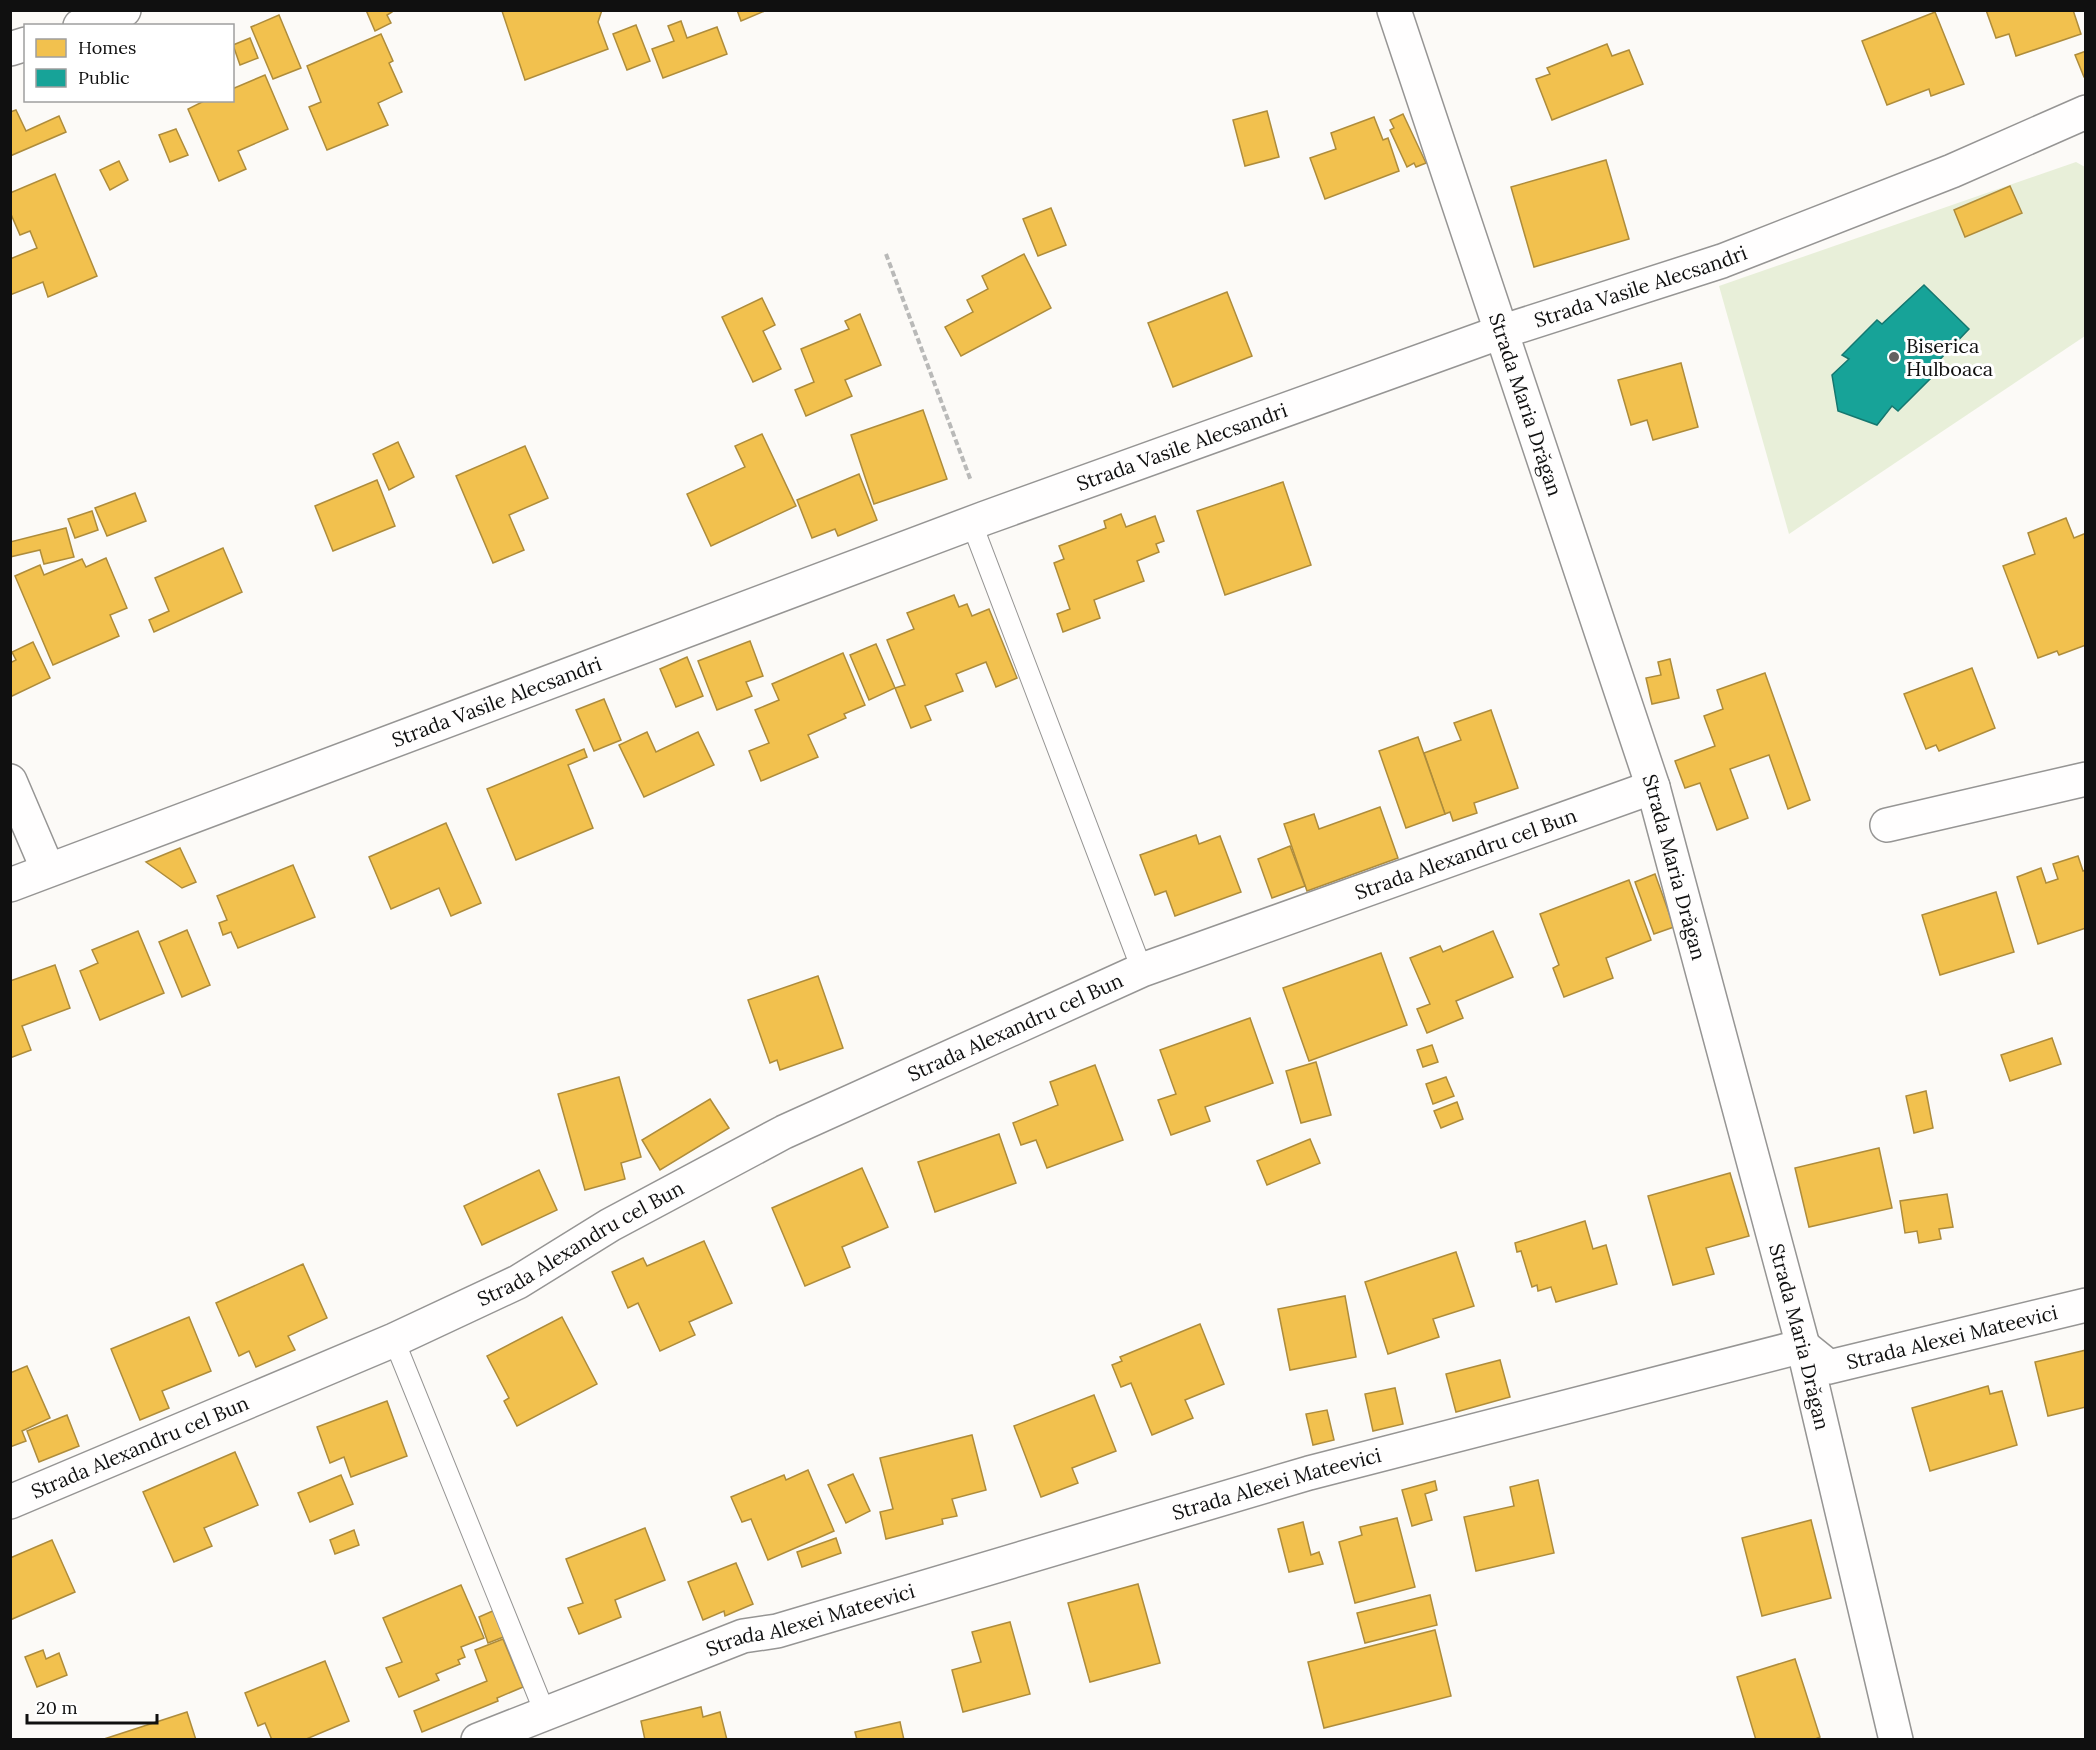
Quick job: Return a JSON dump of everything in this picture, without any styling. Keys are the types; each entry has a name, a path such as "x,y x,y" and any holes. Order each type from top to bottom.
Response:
{"street":[{"path":"86,24 124,10"},
{"name":"Strada Maria Drăgan","path":"1394,10 1653,788 1803,1346 1896,1740"},
{"name":"Strada Vasile Alecsandri","path":"10,885 979,521 1501,332 1722,261 1952,171 2085,111"},
{"path":"1887,825 2085,779"},
{"path":"10,781 48,870"},
{"name":"Strada Alexandru cel Bun","path":"10,1502 394,1340 518,1282 610,1225 784,1132 1142,970 1653,788"},
{"name":"Strada Alexei Mateevici","path":"478,1740 743,1636 777,1631 1309,1473 1803,1346 1829,1367 2085,1305"}],"lane":[{"name":"Strada Alexandru cel Bun","path":"979,521 1142,970"},
{"path":"394,1340 545,1713"}],"path":[{"path":"886,254 979,521"}],"green space":[{"path":"2076,162 2085,167 2085,336 1789,534 1719,286"}],"building: Homes":[{"path":"366,10 392,10 387,15 391,23 375,31"},
{"path":"602,10 598,22 608,49 525,80 502,11"},
{"path":"737,10 767,10 741,21"},
{"path":"1986,10 2073,10 2081,34 2016,56 2009,34 1996,38"},
{"path":"1935,12 1964,84 1931,96 1929,89 1887,105 1862,41"},
{"path":"279,15 301,68 273,79 251,27"},
{"path":"681,21 687,38 717,27 727,54 663,78 652,49 674,41 668,26"},
{"path":"636,25 650,61 627,70 613,34"},
{"path":"381,34 393,61 389,63 402,92 378,103 388,125 327,150 309,107 321,102 307,66"},
{"path":"250,38 258,58 240,65 234,45"},
{"path":"1607,44 1612,56 1629,50 1643,84 1552,120 1536,79 1550,74 1547,68"},
{"path":"2086,51 2086,77 2084,77 2075,55"},
{"path":"265,75 288,129 238,151 246,169 219,181 188,109 202,102 234,102 234,88"},
{"path":"16,110 26,131 59,116 66,132 10,156 10,112"},
{"path":"1267,111 1279,157 1245,166 1233,120"},
{"path":"1403,114 1426,163 1416,167 1414,163 1407,167 1390,130 1394,128 1390,120"},
{"path":"1374,117 1383,140 1388,138 1399,171 1325,199 1310,158 1336,149 1331,133"},
{"path":"176,129 188,155 170,162 159,135"},
{"path":"1606,160 1629,239 1534,267 1511,187"},
{"path":"119,161 128,180 110,190 100,170"},
{"path":"55,174 97,276 48,297 43,282 10,295 10,259 37,248 30,231 20,235 10,212 10,193"},
{"path":"2010,186 2022,213 1965,237 1954,210"},
{"path":"1051,208 1066,245 1038,256 1023,219"},
{"path":"1024,254 1051,308 961,356 945,327 973,312 967,300 988,289 982,276"},
{"path":"1227,292 1252,356 1173,387 1148,323"},
{"path":"762,298 775,325 763,331 781,369 753,382 722,317"},
{"path":"860,314 881,365 845,380 852,396 806,416 795,390 814,382 801,349 849,329 845,321"},
{"path":"1681,363 1698,427 1653,440 1647,420 1631,425 1618,380"},
{"path":"923,410 947,479 874,504 851,435"},
{"path":"762,434 796,506 711,546 687,494 745,467 735,446"},
{"path":"398,442 414,477 389,490 373,454"},
{"path":"525,446 548,498 509,515 524,550 493,563 456,476"},
{"path":"859,474 877,520 838,536 835,529 812,538 797,500"},
{"path":"377,480 395,526 333,551 315,506"},
{"path":"1283,482 1311,565 1225,595 1197,511"},
{"path":"135,493 146,521 107,536 95,508"},
{"path":"92,511 98,530 75,538 68,519"},
{"path":"1121,514 1126,527 1155,516 1164,541 1156,544 1159,552 1137,561 1144,581 1094,600 1100,618 1063,632 1057,614 1070,609 1054,563 1064,559 1059,546 1106,528 1104,521"},
{"path":"2066,518 2074,538 2086,533 2086,645 2059,655 2057,651 2038,658 2003,566 2035,554 2028,533"},
{"path":"66,528 74,557 44,564 40,550 10,557 10,542"},
{"path":"223,548 242,592 154,632 149,620 169,611 155,578"},
{"path":"106,558 127,608 110,615 119,636 53,665 15,576 40,565 44,575 82,559 86,567"},
{"path":"954,595 959,607 967,604 972,616 989,609 1017,678 996,687 986,662 956,674 963,691 925,706 931,720 911,728 895,688 905,685 887,640 914,629 907,613"},
{"path":"750,641 763,676 746,682 752,696 717,710 698,661"},
{"path":"33,642 50,678 10,697 10,663 16,660 12,652"},
{"path":"876,644 895,688 869,700 850,655"},
{"path":"843,653 865,705 844,714 846,718 808,735 818,757 761,781 749,751 769,743 755,710 779,700 772,684"},
{"path":"687,657 703,696 676,707 660,669"},
{"path":"1670,659 1679,698 1652,704 1646,678 1661,675 1658,662"},
{"path":"1972,668 1995,728 1939,751 1936,745 1926,749 1904,694"},
{"path":"1765,673 1810,800 1788,809 1769,755 1730,769 1748,818 1717,830 1700,783 1685,788 1675,761 1715,746 1704,716 1723,709 1717,690"},
{"path":"604,699 621,740 594,751 576,710"},
{"path":"1491,710 1518,788 1474,803 1477,813 1453,821 1450,812 1445,814 1424,753 1461,740 1454,723"},
{"path":"647,732 656,752 698,732 714,765 644,797 619,745"},
{"path":"1418,737 1445,814 1406,828 1379,751"},
{"path":"584,749 587,757 568,765 593,828 516,860 487,789"},
{"path":"1380,807 1398,858 1307,891 1284,824 1314,814 1319,829"},
{"path":"446,823 481,903 451,916 439,888 391,909 369,857"},
{"path":"1196,835 1199,844 1220,836 1241,892 1175,916 1166,891 1155,895 1140,855"},
{"path":"1290,846 1305,886 1272,898 1258,859"},
{"path":"180,848 196,882 182,888 146,862"},
{"path":"2078,856 2083,871 2086,870 2086,928 2038,944 2017,877 2041,868 2046,883 2058,879 2053,864"},
{"path":"293,865 315,917 238,948 231,932 223,935 219,923 227,920 217,896"},
{"path":"1655,874 1674,927 1654,934 1635,882"},
{"path":"1629,880 1651,940 1606,958 1613,978 1564,997 1553,968 1559,965 1540,914"},
{"path":"1996,892 2014,952 1940,975 1922,915"},
{"path":"187,930 210,985 182,997 159,942"},
{"path":"138,931 164,993 100,1020 80,971 98,963 92,950"},
{"path":"1493,931 1513,977 1456,1001 1463,1018 1427,1033 1417,1009 1430,1004 1410,958 1440,946 1443,952"},
{"path":"1381,953 1407,1025 1309,1061 1283,988"},
{"path":"55,965 70,1008 22,1026 31,1050 10,1058 10,981"},
{"path":"818,976 843,1048 780,1070 777,1060 770,1063 748,1000"},
{"path":"1250,1018 1273,1083 1205,1107 1210,1121 1171,1135 1158,1100 1176,1094 1160,1050"},
{"path":"2052,1038 2061,1064 2010,1081 2001,1055"},
{"path":"1432,1045 1438,1062 1423,1067 1417,1050"},
{"path":"1316,1062 1331,1115 1301,1123 1286,1071"},
{"path":"1095,1065 1123,1140 1047,1168 1036,1140 1021,1145 1013,1123 1058,1105 1050,1082"},
{"path":"619,1077 641,1157 621,1163 625,1179 585,1190 558,1094"},
{"path":"1446,1077 1454,1096 1433,1104 1426,1084"},
{"path":"1926,1091 1933,1128 1914,1133 1906,1096"},
{"path":"710,1099 729,1128 660,1170 642,1140"},
{"path":"1457,1102 1463,1119 1441,1128 1434,1111"},
{"path":"999,1134 1016,1183 935,1212 918,1162"},
{"path":"1310,1139 1320,1163 1267,1185 1257,1161"},
{"path":"1879,1148 1892,1208 1809,1227 1795,1168"},
{"path":"862,1168 888,1227 842,1247 850,1267 805,1286 772,1208"},
{"path":"539,1170 557,1210 482,1245 464,1206"},
{"path":"1730,1173 1749,1236 1706,1248 1714,1274 1673,1285 1648,1196"},
{"path":"1947,1194 1953,1227 1939,1229 1941,1239 1919,1243 1917,1231 1905,1233 1900,1201"},
{"path":"1585,1221 1593,1249 1606,1245 1617,1284 1556,1302 1551,1287 1538,1291 1537,1285 1532,1287 1521,1251 1517,1252 1515,1243"},
{"path":"704,1241 732,1303 689,1322 695,1335 660,1351 638,1303 628,1308 612,1272 643,1258 647,1266"},
{"path":"1456,1252 1474,1306 1433,1319 1439,1337 1388,1354 1365,1282"},
{"path":"303,1264 327,1318 288,1336 295,1350 256,1367 249,1351 239,1356 216,1303"},
{"path":"1345,1296 1356,1357 1290,1370 1278,1309"},
{"path":"189,1317 211,1371 162,1391 169,1408 140,1420 111,1349"},
{"path":"562,1317 597,1384 517,1426 504,1401 509,1398 487,1356"},
{"path":"1200,1324 1224,1384 1185,1400 1193,1418 1152,1435 1131,1383 1121,1387 1112,1365 1122,1361 1120,1357"},
{"path":"2086,1350 2086,1407 2048,1416 2035,1362"},
{"path":"1500,1360 1510,1397 1456,1412 1446,1374"},
{"path":"27,1366 50,1418 22,1431 26,1441 10,1447 10,1373"},
{"path":"1988,1386 1990,1394 2002,1391 2017,1445 1930,1471 1912,1408"},
{"path":"1395,1388 1403,1424 1373,1431 1365,1394"},
{"path":"1094,1395 1116,1451 1072,1468 1078,1483 1041,1497 1014,1426"},
{"path":"387,1401 407,1456 351,1477 344,1457 330,1463 317,1427"},
{"path":"1327,1410 1334,1440 1313,1445 1306,1414"},
{"path":"67,1415 79,1446 39,1462 27,1431"},
{"path":"972,1435 986,1490 952,1499 957,1516 942,1519 943,1524 886,1539 880,1512 893,1509 880,1458"},
{"path":"235,1452 258,1505 204,1528 212,1546 174,1562 143,1492"},
{"path":"808,1470 834,1531 768,1560 751,1519 742,1522 731,1497 784,1475 786,1480"},
{"path":"853,1474 870,1511 846,1523 828,1485"},
{"path":"341,1475 353,1504 310,1522 298,1493"},
{"path":"1538,1480 1554,1553 1476,1571 1464,1517 1514,1506 1510,1487"},
{"path":"1435,1481 1437,1490 1425,1494 1432,1520 1412,1526 1402,1490"},
{"path":"1397,1518 1415,1587 1355,1603 1339,1542 1362,1535 1360,1527"},
{"path":"1811,1520 1831,1598 1762,1616 1742,1538"},
{"path":"1303,1522 1311,1555 1319,1552 1323,1564 1289,1572 1278,1529"},
{"path":"645,1528 665,1580 615,1600 621,1617 579,1634 568,1608 583,1603 566,1559"},
{"path":"354,1530 359,1545 335,1554 330,1540"},
{"path":"836,1538 841,1553 802,1567 797,1552"},
{"path":"52,1540 75,1592 10,1620 10,1558"},
{"path":"736,1563 753,1604 725,1616 724,1611 703,1620 688,1582"},
{"path":"1138,1584 1160,1663 1090,1682 1068,1603"},
{"path":"461,1585 484,1638 461,1647 465,1657 458,1660 460,1664 436,1674 439,1680 399,1697 386,1668 402,1662 383,1618"},
{"path":"1430,1595 1437,1625 1365,1643 1357,1613"},
{"path":"495,1610 506,1636 488,1643 479,1617"},
{"path":"1010,1622 1030,1694 963,1712 952,1670 981,1662 972,1632"},
{"path":"1435,1630 1451,1696 1324,1728 1308,1662"},
{"path":"503,1639 523,1687 497,1698 498,1701 422,1732 414,1711 487,1681 475,1650"},
{"path":"43,1650 46,1659 59,1653 67,1675 37,1687 25,1657"},
{"path":"1795,1659 1820,1737 1813,1740 1756,1740 1737,1677"},
{"path":"325,1661 349,1721 304,1740 272,1740 265,1723 258,1726 245,1693"},
{"path":"701,1707 703,1717 720,1712 727,1740 645,1740 641,1721"},
{"path":"187,1712 196,1740 101,1740"},
{"path":"900,1722 904,1740 857,1740 855,1732"}],"building: Public":[{"name":"Biserica Hulboaca","path":"1924,285 1969,329 1927,373 1932,377 1898,411 1892,406 1877,425 1838,411 1832,375 1849,359 1842,355 1877,320 1882,324"}],"place":[{"name":"Biserica Hulboaca","path":"1894,357"}]}
